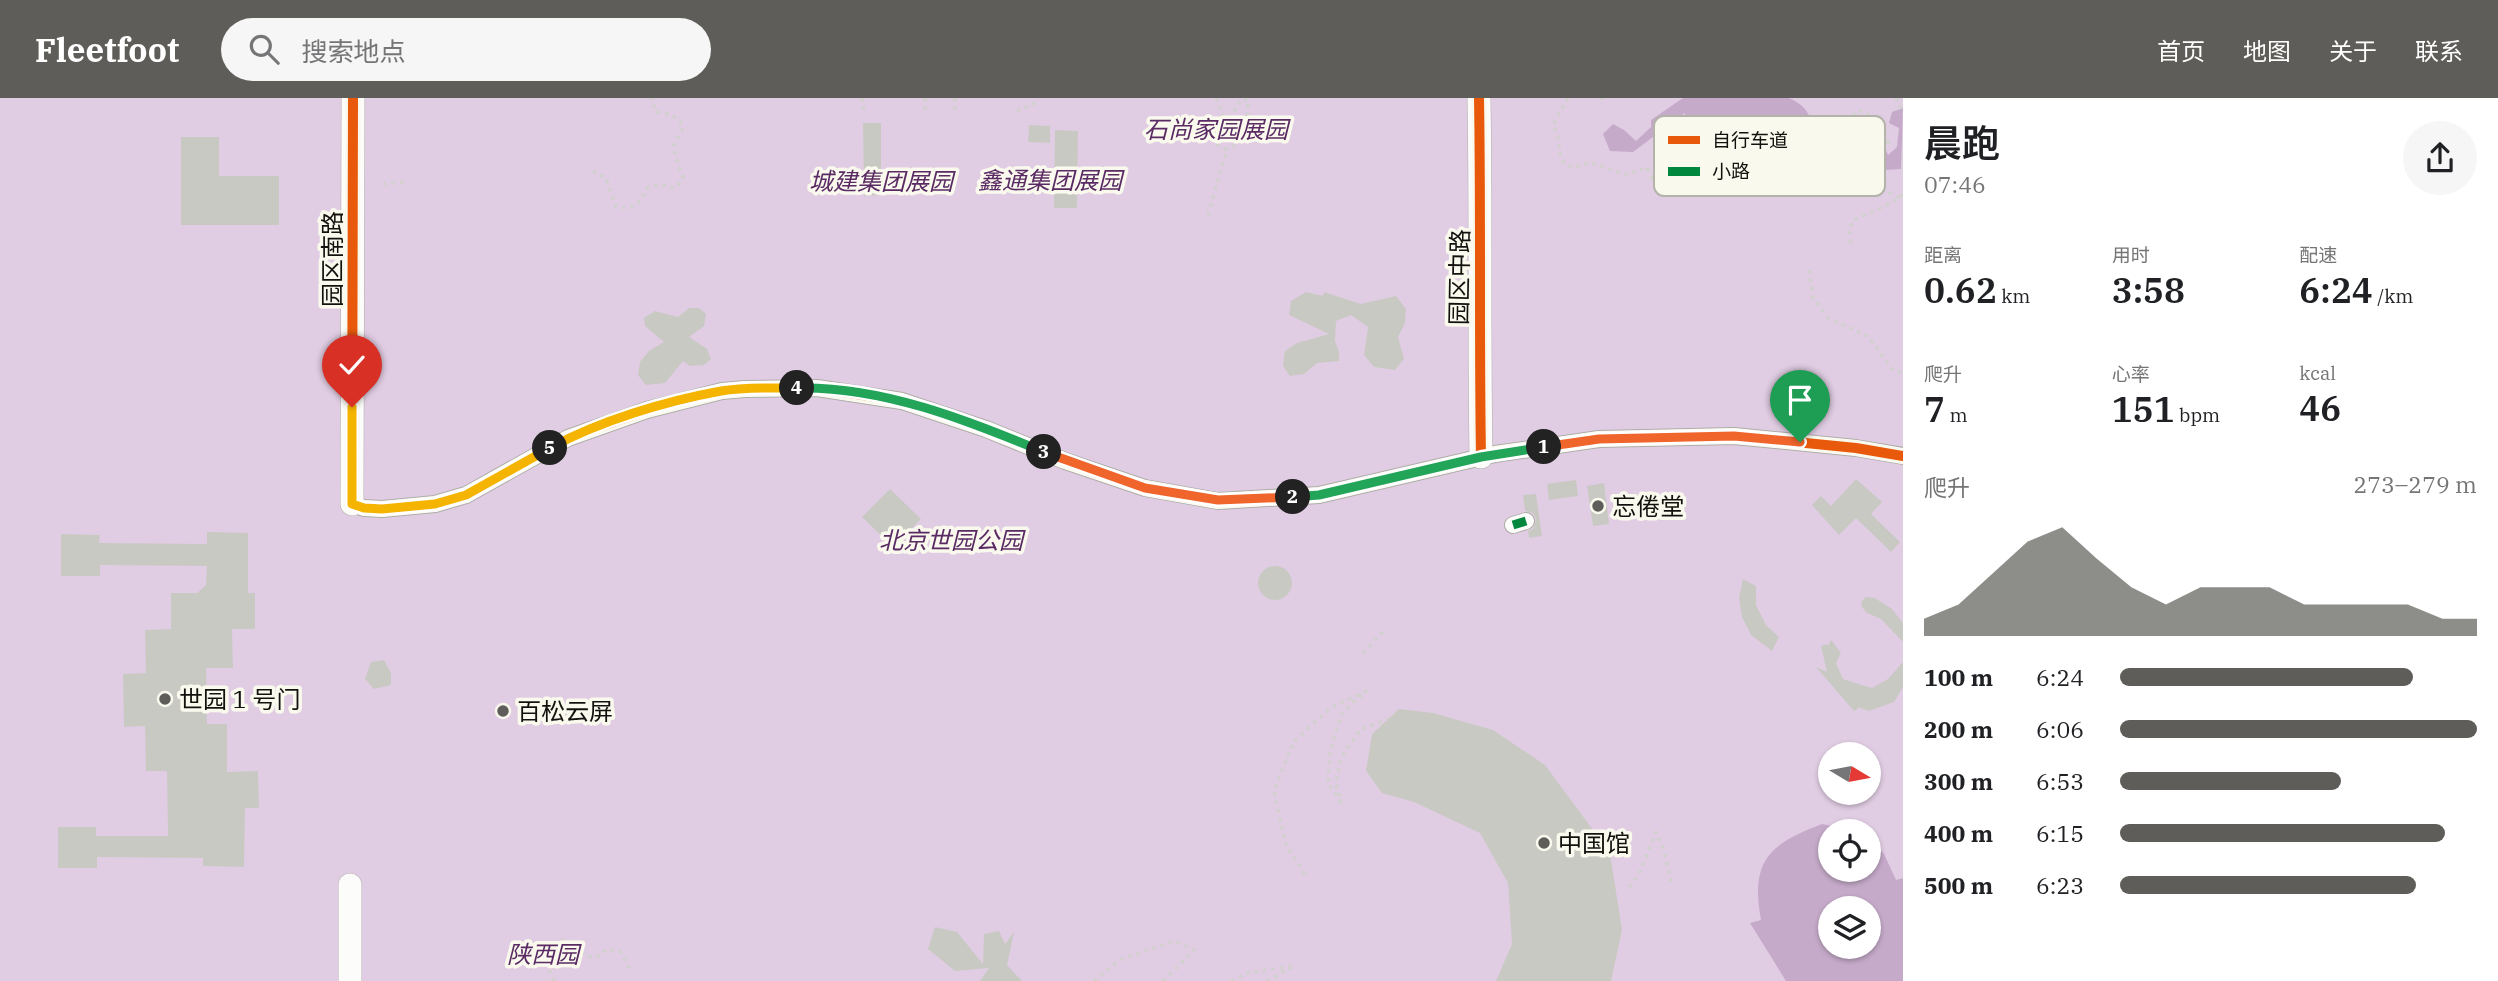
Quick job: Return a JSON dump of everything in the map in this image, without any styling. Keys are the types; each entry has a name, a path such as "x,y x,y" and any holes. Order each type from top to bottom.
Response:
{"street":[{"name":"园区南路","path":"352,504 353,98"},
{"name":"园区中路","path":"1479,98 1481,457"},
{"path":"352,504 382,509 435,504 466,495 568,438 647,410 722,391 745,389 817,388 902,401 1145,488 1218,500 1319,495 1481,457 1599,439 1734,436 1856,448 1903,456"},
{"path":"350,885 350,981"}],"path":[{"path":"593,171 606,178 616,206 628,209 638,204 648,187 660,185 676,188 683,178 673,147 684,127 678,118 656,112 651,98"},
{"path":"862,98 864,113"},
{"path":"925,98 925,112"},
{"path":"955,98 955,110"},
{"path":"1017,111 1036,103 1037,98"},
{"path":"1216,98 1227,124 1239,135 1245,136"},
{"path":"1208,215 1227,150 1236,145 1247,123 1248,100 1241,98 1227,124 1215,132 1213,142 1227,150"},
{"path":"1568,98 1553,125 1561,160 1573,168 1590,162 1627,175 1647,167 1654,180"},
{"path":"1896,98 1903,114"},
{"path":"1854,116 1857,110 1874,116"},
{"path":"383,184 407,182"},
{"path":"1885,188 1889,193 1902,196"},
{"path":"1851,243 1849,234 1852,221 1902,196"},
{"path":"1809,270 1813,297 1828,318 1868,336 1892,369 1903,374"},
{"path":"1363,653 1387,628"},
{"path":"1305,874 1286,845 1274,791 1294,741 1332,707 1366,691 1342,713 1329,750 1328,783 1341,802 1336,783 1341,758 1360,730 1388,719"},
{"path":"1629,887 1639,874 1657,832 1671,882"},
{"path":"554,981 544,963 546,950 555,941 567,939 586,956 596,958 608,949 621,952 629,968"},
{"path":"1094,981 1119,960 1174,942 1194,950 1163,981"},
{"path":"1231,981 1247,973 1294,966 1267,981"}],"green space":[{"name":"北京世园公园","path":"0,98 1903,98 1903,981 0,981"}],"shaded area":[{"path":"1683,98 1789,98 1796,101 1810,116 1685,116 1685,113 1681,116 1657,116"},
{"path":"1903,108 1901,169 1885,170 1885,148 1888,155 1897,147 1899,128 1889,123 1892,112"},
{"path":"1654,118 1654,136 1633,152 1610,151 1603,134 1613,124 1636,141 1651,127 1651,120"},
{"path":"1818,826 1818,882 1881,882 1881,851 1884,854 1896,880 1903,878 1903,981 1786,981 1750,923 1761,920 1758,883 1761,869 1768,857 1789,839"}],"building":[{"path":"863,123 881,123 881,195 864,196"},
{"path":"1029,125 1050,126 1050,143 1028,142"},
{"path":"1055,130 1078,131 1077,208 1054,208"},
{"path":"181,137 219,137 219,176 279,176 279,225 181,225"},
{"path":"1306,292 1323,296 1324,292 1361,304 1396,296 1406,309 1405,323 1398,337 1404,359 1395,370 1374,367 1364,355 1368,327 1351,315 1336,321 1335,341 1339,361 1317,363 1304,374 1290,376 1283,366 1285,351 1297,343 1329,334 1289,315 1291,301"},
{"path":"689,308 699,308 706,314 704,326 689,337 707,349 711,359 704,365 690,366 683,361 665,383 646,385 638,375 640,362 649,351 664,342 645,326 644,318 655,311 678,317"},
{"path":"1856,479 1882,502 1871,514 1900,542 1891,552 1856,518 1839,535 1812,505 1821,496 1831,506"},
{"path":"1576,480 1578,496 1549,500 1547,484"},
{"path":"1604,483 1609,524 1593,526 1587,486"},
{"path":"890,489 921,519 893,547 862,517"},
{"path":"1536,494 1542,536 1529,538 1528,531 1534,528 1536,519 1533,513 1525,511 1523,495"},
{"path":"207,532 248,533 248,593 255,593 255,629 232,629 233,668 206,668 207,724 227,724 227,772 258,771 259,808 245,808 244,867 203,866 203,858 97,857 97,868 58,868 58,827 96,827 96,836 168,836 167,771 146,771 145,726 124,727 123,674 146,673 145,630 171,629 171,593 197,593 206,585 207,566 100,565 100,576 61,576 61,534 100,535 99,543 207,544"},
{"path":"1275,566 1287,571 1292,583 1287,595 1275,600 1263,595 1258,583 1263,571"},
{"path":"1743,579 1756,586 1756,605 1766,625 1779,637 1772,651 1751,635 1742,617 1739,598"},
{"path":"1866,597 1875,598 1892,609 1903,623 1903,642 1881,619 1867,613 1862,607 1861,602"},
{"path":"1831,640 1841,653 1836,663 1843,679 1855,683 1872,688 1888,679 1903,662 1903,687 1894,702 1869,711 1857,707 1854,711 1816,667 1827,672 1821,646 1828,646"},
{"path":"384,660 391,673 391,685 374,689 365,679 371,662"},
{"name":"中国馆","path":"1399,709 1433,713 1493,730 1545,765 1610,853 1622,930 1611,981 1496,981 1512,944 1508,883 1480,833 1414,802 1382,793 1366,771 1372,734"},
{"path":"935,927 957,932 983,964 984,934 999,931 1005,944 1014,932 1007,965 1022,981 980,981 989,968 955,971 928,949"}],"marked path":[{"path":"1513,525 1526,521"}],"cycle path":[{"path":"353,98 352,504 364,508 435,504 466,495 568,438 647,410 722,391 745,389 817,388 902,401 1145,488 1218,501 1319,495 1495,454 1599,439 1734,436 1856,448 1903,456"},
{"path":"1479,98 1481,457"}],"place":[{"name":"忘倦堂","path":"1598,506"},
{"name":"世园 1 号门","path":"165,699"},
{"name":"百松云屏","path":"503,711"},
{"name":"中国馆","path":"1544,843"}],"route":[{"path":"352,407 352,504 382,509 435,504 466,495 568,438 647,410 722,391 745,389 817,388 902,401 1145,488 1218,500 1319,495 1495,454 1599,439 1734,436 1800,442"}],"park label":[{"name":"石尚家园展园","path":"1216,129"},
{"name":"鑫通集团展园","path":"1050,180"},
{"name":"城建集团展园","path":"881,181"},
{"name":"陕西园","path":"543,954"}]}
